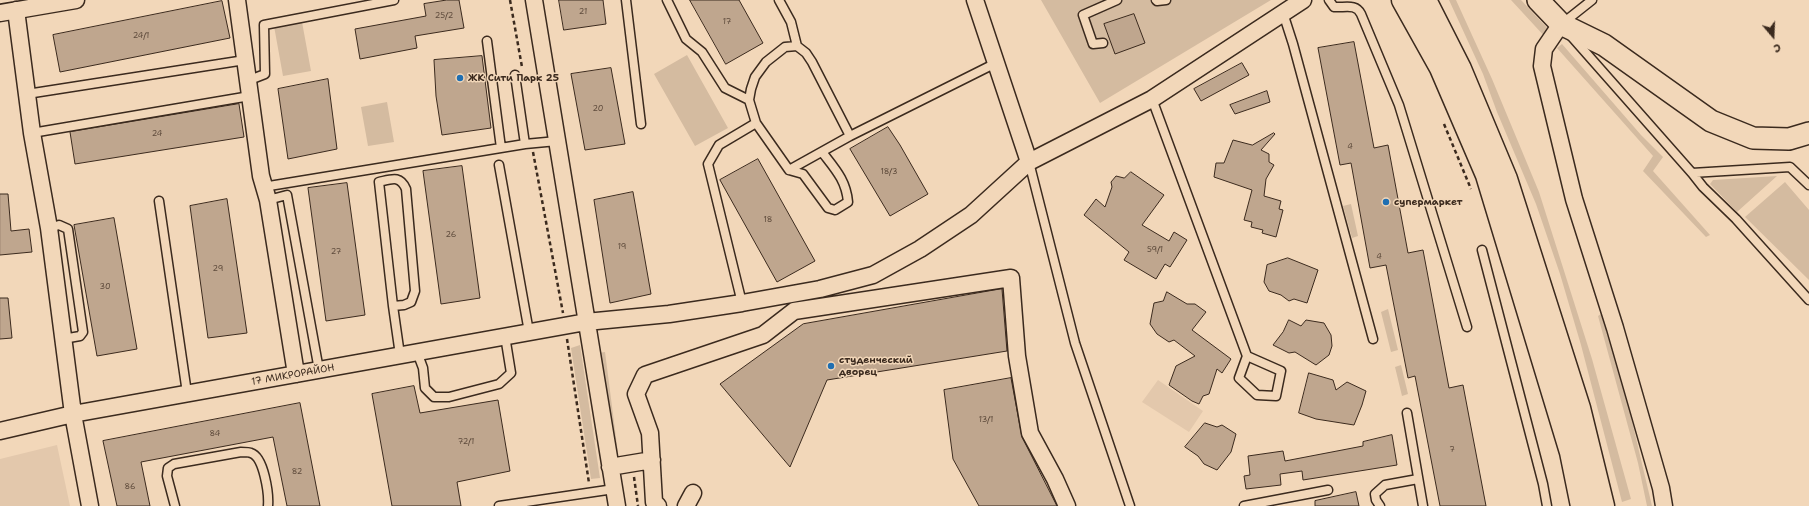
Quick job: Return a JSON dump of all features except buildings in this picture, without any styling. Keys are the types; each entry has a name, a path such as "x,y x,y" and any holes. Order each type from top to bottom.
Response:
{"main road":[{"path":"1403,0 1441,68 1488,175 1571,452 1582,506"},
{"path":"1425,0 1460,69 1506,179 1576,401 1603,506"}],"street":[{"path":"0,13 16,5 76,0"},
{"path":"237,0 249,89 296,374"},
{"path":"534,0 616,506"},
{"path":"975,0 1029,162"},
{"name":"17 МИКРОРАЙОН","path":"0,431 73,414 505,336 586,322 669,314 742,303 820,289 873,275 920,249 971,215 1029,162 1152,99 1303,0"},
{"path":"1538,0 1561,24 1604,45 1711,121 1753,138 1789,139 1809,133"},
{"path":"16,5 32,133 49,228 73,414 90,506"},
{"path":"1561,24 1544,49 1542,66 1574,199 1661,488 1664,506"},
{"path":"658,506 654,502 650,433 636,394 645,375 763,334 794,311 1011,278 1017,356 1030,433 1055,479 1066,506"},
{"path":"610,467 652,460"}],"lane":[{"path":"32,133 249,89 265,74 264,24 394,0"},
{"path":"626,0 641,124"},
{"path":"667,0 686,40 702,52 725,88 749,100"},
{"path":"779,0 791,22 798,46 806,53 812,62 850,136"},
{"path":"1103,43 1093,44 1083,15 1117,0"},
{"path":"1156,0 1156,2 1166,0"},
{"path":"1329,0 1334,7 1355,7 1358,8 1361,14 1399,105 1467,327"},
{"path":"1592,0 1561,24 1703,187 1736,219 1809,300"},
{"path":"1283,13 1293,44 1373,339"},
{"path":"487,41 501,148"},
{"path":"798,46 785,47 766,62 755,77 750,89 749,100 756,123 789,170 803,174 828,208 835,210 848,202 847,189 840,176 822,152"},
{"path":"27,94 245,60"},
{"path":"789,170 850,136 996,63"},
{"path":"516,75 528,146"},
{"path":"1152,99 1247,356 1239,378 1257,395 1276,396 1281,371 1247,356"},
{"path":"742,303 708,164 719,145 756,123"},
{"path":"266,193 501,148 528,146 557,141"},
{"path":"1029,162 1075,343 1130,506"},
{"path":"499,165 529,332"},
{"path":"1692,173 1790,167 1809,185"},
{"path":"393,306 404,306 411,302 415,291 406,189 403,182 392,179 379,182 393,306 400,355"},
{"path":"266,193 287,195 319,370"},
{"path":"159,201 187,394"},
{"path":"1482,250 1543,484 1546,506"},
{"path":"418,352 423,368 425,388 434,398 450,397 499,384 511,373 505,336"},
{"path":"1407,413 1423,506"},
{"path":"176,505 167,476 168,468 174,464 241,452 251,453 258,458 266,482 270,504 268,506"},
{"path":"1380,506 1376,500 1375,494 1385,485 1418,479"},
{"path":"499,506 614,489"},
{"path":"1244,506 1328,490"}],"path":[{"path":"510,0 522,68"},
{"path":"528,146 563,312"},
{"path":"566,336 589,484"},
{"path":"632,463 638,506"}],"shaded area":[{"path":"1041,0 1271,0 1100,103"},
{"path":"1449,0 1456,0 1492,79 1539,192 1592,359 1631,499 1622,502 1581,345 1560,274 1536,204 1497,112 1483,74"},
{"path":"1511,0 1521,0 1551,32 1546,38"},
{"path":"302,22 311,71 283,76 274,26"},
{"path":"1562,44 1641,135 1663,157 1653,171 1710,235 1706,237 1643,171 1653,156 1557,48"},
{"path":"687,55 728,128 695,146 654,74"},
{"path":"387,102 394,142 368,146 361,107"},
{"path":"1777,176 1737,212 1710,184 1713,180"},
{"path":"1785,182 1809,210 1809,280 1745,217"},
{"path":"1351,204 1358,236 1352,238 1343,206"},
{"path":"1388,309 1398,350 1391,352 1381,312"},
{"path":"1601,314 1626,396 1652,506 1647,506 1638,463 1598,316"},
{"path":"580,345 600,478 591,479 571,348"},
{"path":"605,352 618,453 614,453 598,353"},
{"path":"1401,365 1408,394 1402,396 1395,367"},
{"path":"1158,380 1203,411 1189,432 1142,402"},
{"path":"57,445 70,506 0,506 0,459"}],"place":[{"name":"ЖК Сити Парк 25","path":"460,78"},
{"name":"супермаркет","path":"1386,202"},
{"name":"студенческий дворец","path":"831,366"}]}
